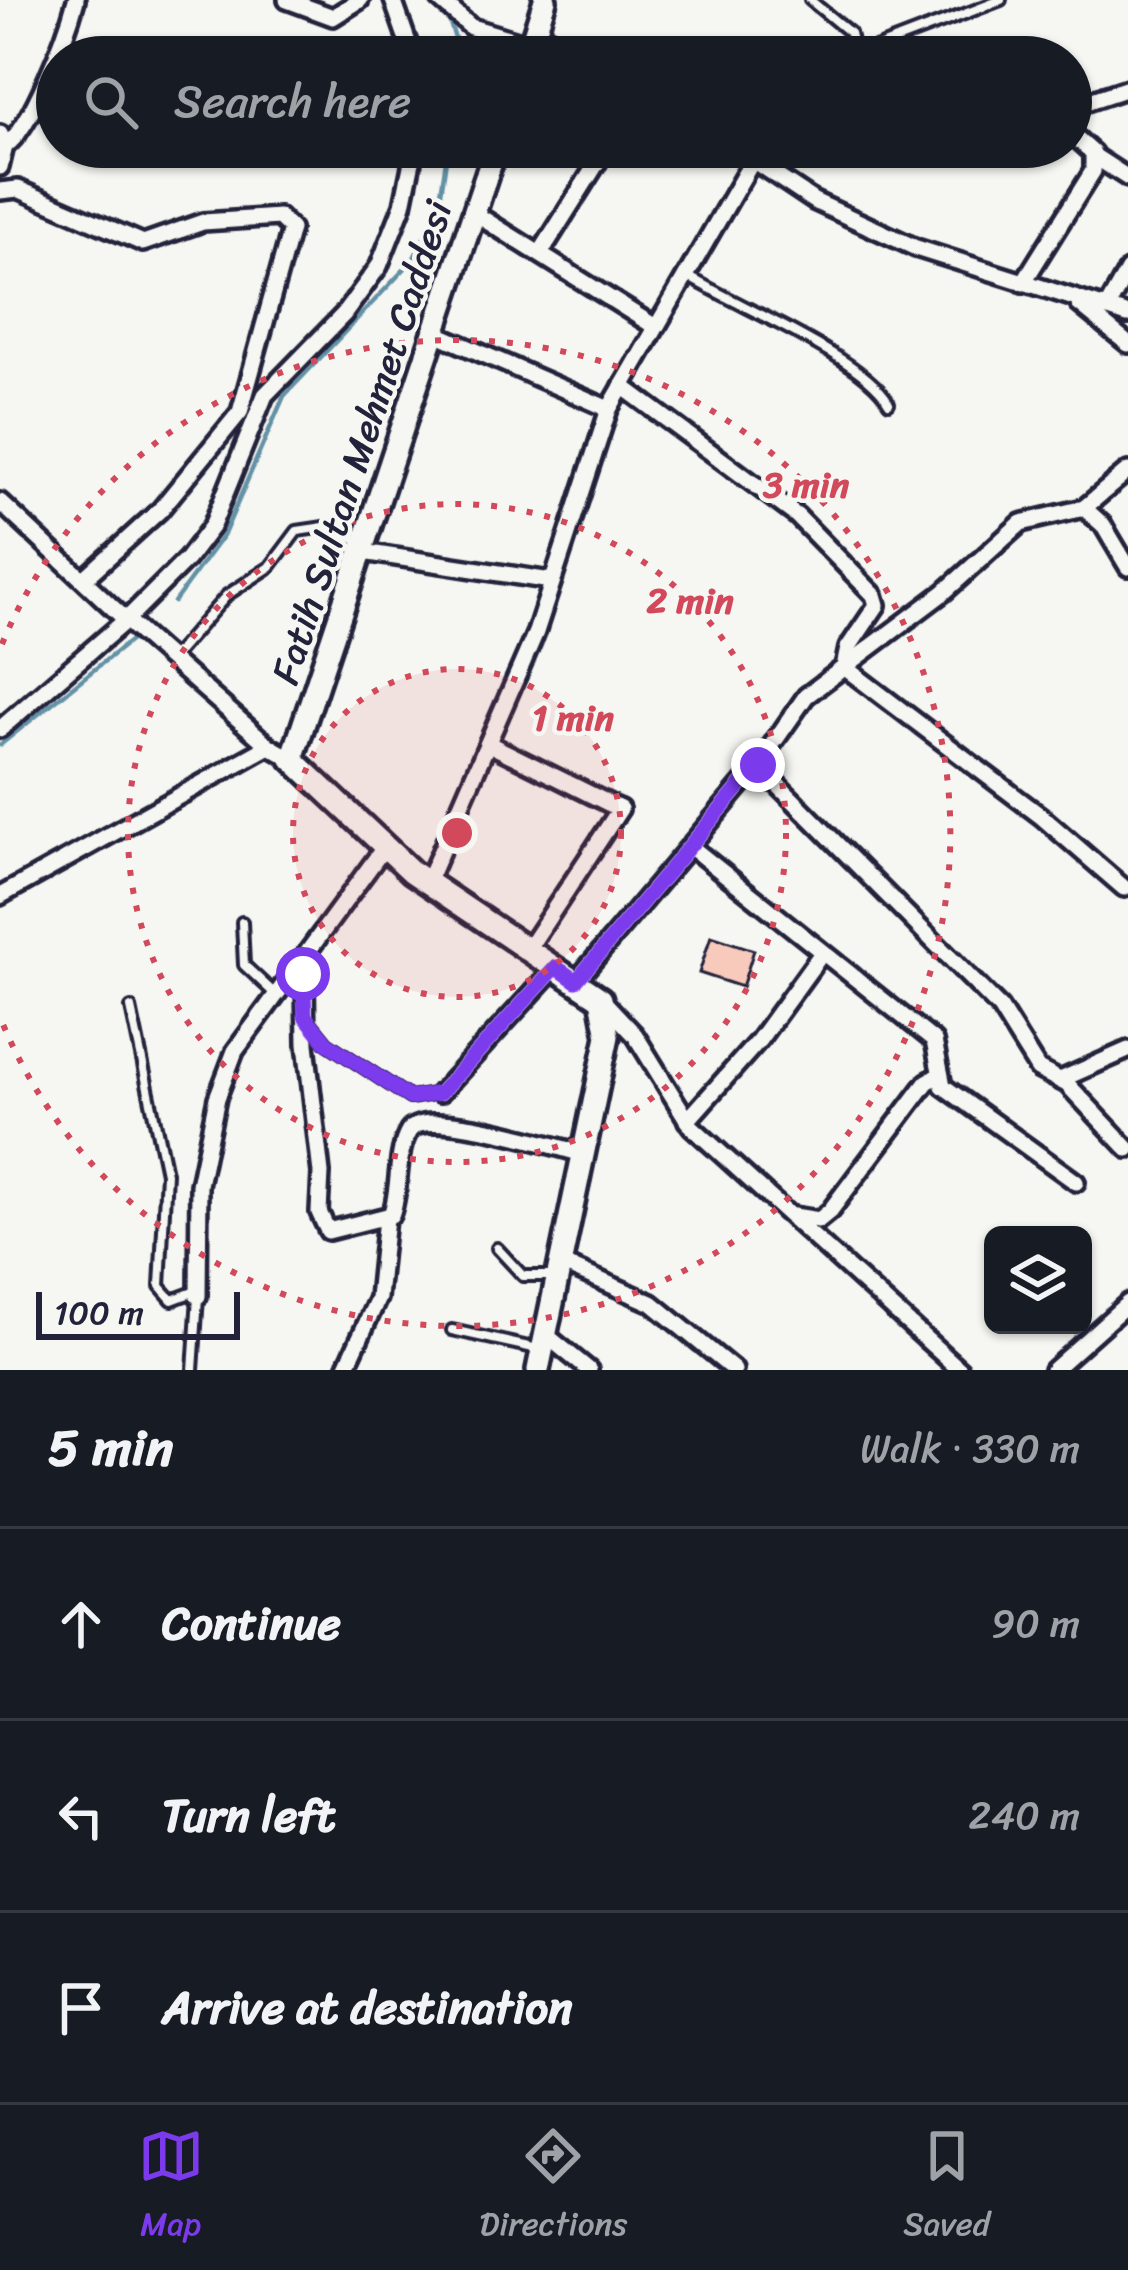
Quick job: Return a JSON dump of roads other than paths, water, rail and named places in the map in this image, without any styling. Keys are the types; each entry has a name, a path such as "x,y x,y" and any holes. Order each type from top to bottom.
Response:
{"street":[{"path":"62,36 76,0"},
{"path":"287,0 333,17 360,0"},
{"path":"393,0 405,36"},
{"path":"440,0 470,27 501,36"},
{"path":"535,36 545,0"},
{"path":"1092,100 1128,88"},
{"path":"0,167 2,140 17,134 36,96"},
{"path":"1023,283 1093,171 1094,157 1128,178"},
{"path":"0,729 188,560 212,526 265,394 368,284 396,227 410,168"},
{"name":"Fatih Sultan Mehmet Caddesi","path":"292,759 489,168"},
{"path":"541,252 594,168"},
{"path":"427,883 489,744 610,409 748,168"},
{"path":"765,168 814,201 916,248 1128,315"},
{"path":"0,191 18,189 143,243 203,222 237,217 279,217 290,226 292,239 240,412 160,510 85,578"},
{"path":"474,213 654,326"},
{"path":"1106,309 1128,270"},
{"path":"1072,299 1128,344"},
{"path":"435,333 610,409"},
{"path":"622,386 796,516 874,595 877,605 848,648 844,667"},
{"path":"576,981 692,847 806,696 943,593 1021,523 1084,508 1128,471"},
{"path":"0,502 126,620 269,746 292,759 342,811 427,883 601,999 634,1035 687,1121 960,1370"},
{"path":"1084,508 1103,525 1128,567"},
{"path":"365,548 551,581"},
{"path":"844,667 1042,817 1124,888"},
{"path":"489,744 620,808 528,949"},
{"path":"0,896 269,746"},
{"path":"758,765 1000,1008 1038,1069 1060,1080 1128,1149"},
{"path":"198,1293 199,1185 217,1098 236,1051 386,845"},
{"path":"692,847 934,1041 938,1076 960,1100 1076,1182"},
{"path":"687,1121 759,1040 822,953"},
{"path":"296,967 305,981 322,1223 336,1232 386,1218"},
{"path":"440,1093 556,967"},
{"path":"589,1370 542,1352 608,1036 601,999"},
{"path":"1060,1080 1128,1050"},
{"path":"786,1213 810,1221 824,1217 930,1079 938,1076"},
{"path":"345,1370 378,1298 386,1218 398,1193 410,1130 421,1123 453,1123 584,1154"},
{"path":"559,1270 652,1303 734,1370"},
{"path":"1053,1370 1128,1304"}],"lane":[{"path":"810,0 850,36"},
{"path":"906,36 1001,0"},
{"path":"685,274 814,344 879,388 889,403"},
{"path":"173,657 227,595 269,567 297,531 324,527 365,548"},
{"path":"242,922 244,964 276,994"},
{"path":"131,1008 166,1173 160,1286 172,1300 198,1293 194,1370"},
{"path":"305,1016 327,1043 410,1098 440,1093"},
{"path":"497,1248 523,1276 559,1270"},
{"path":"452,1330 542,1352"}],"waterway":[{"path":"448,17 454,36"},
{"path":"174,602 224,534 284,396 413,260 439,206 445,168"},
{"path":"0,745 136,636"}]}
